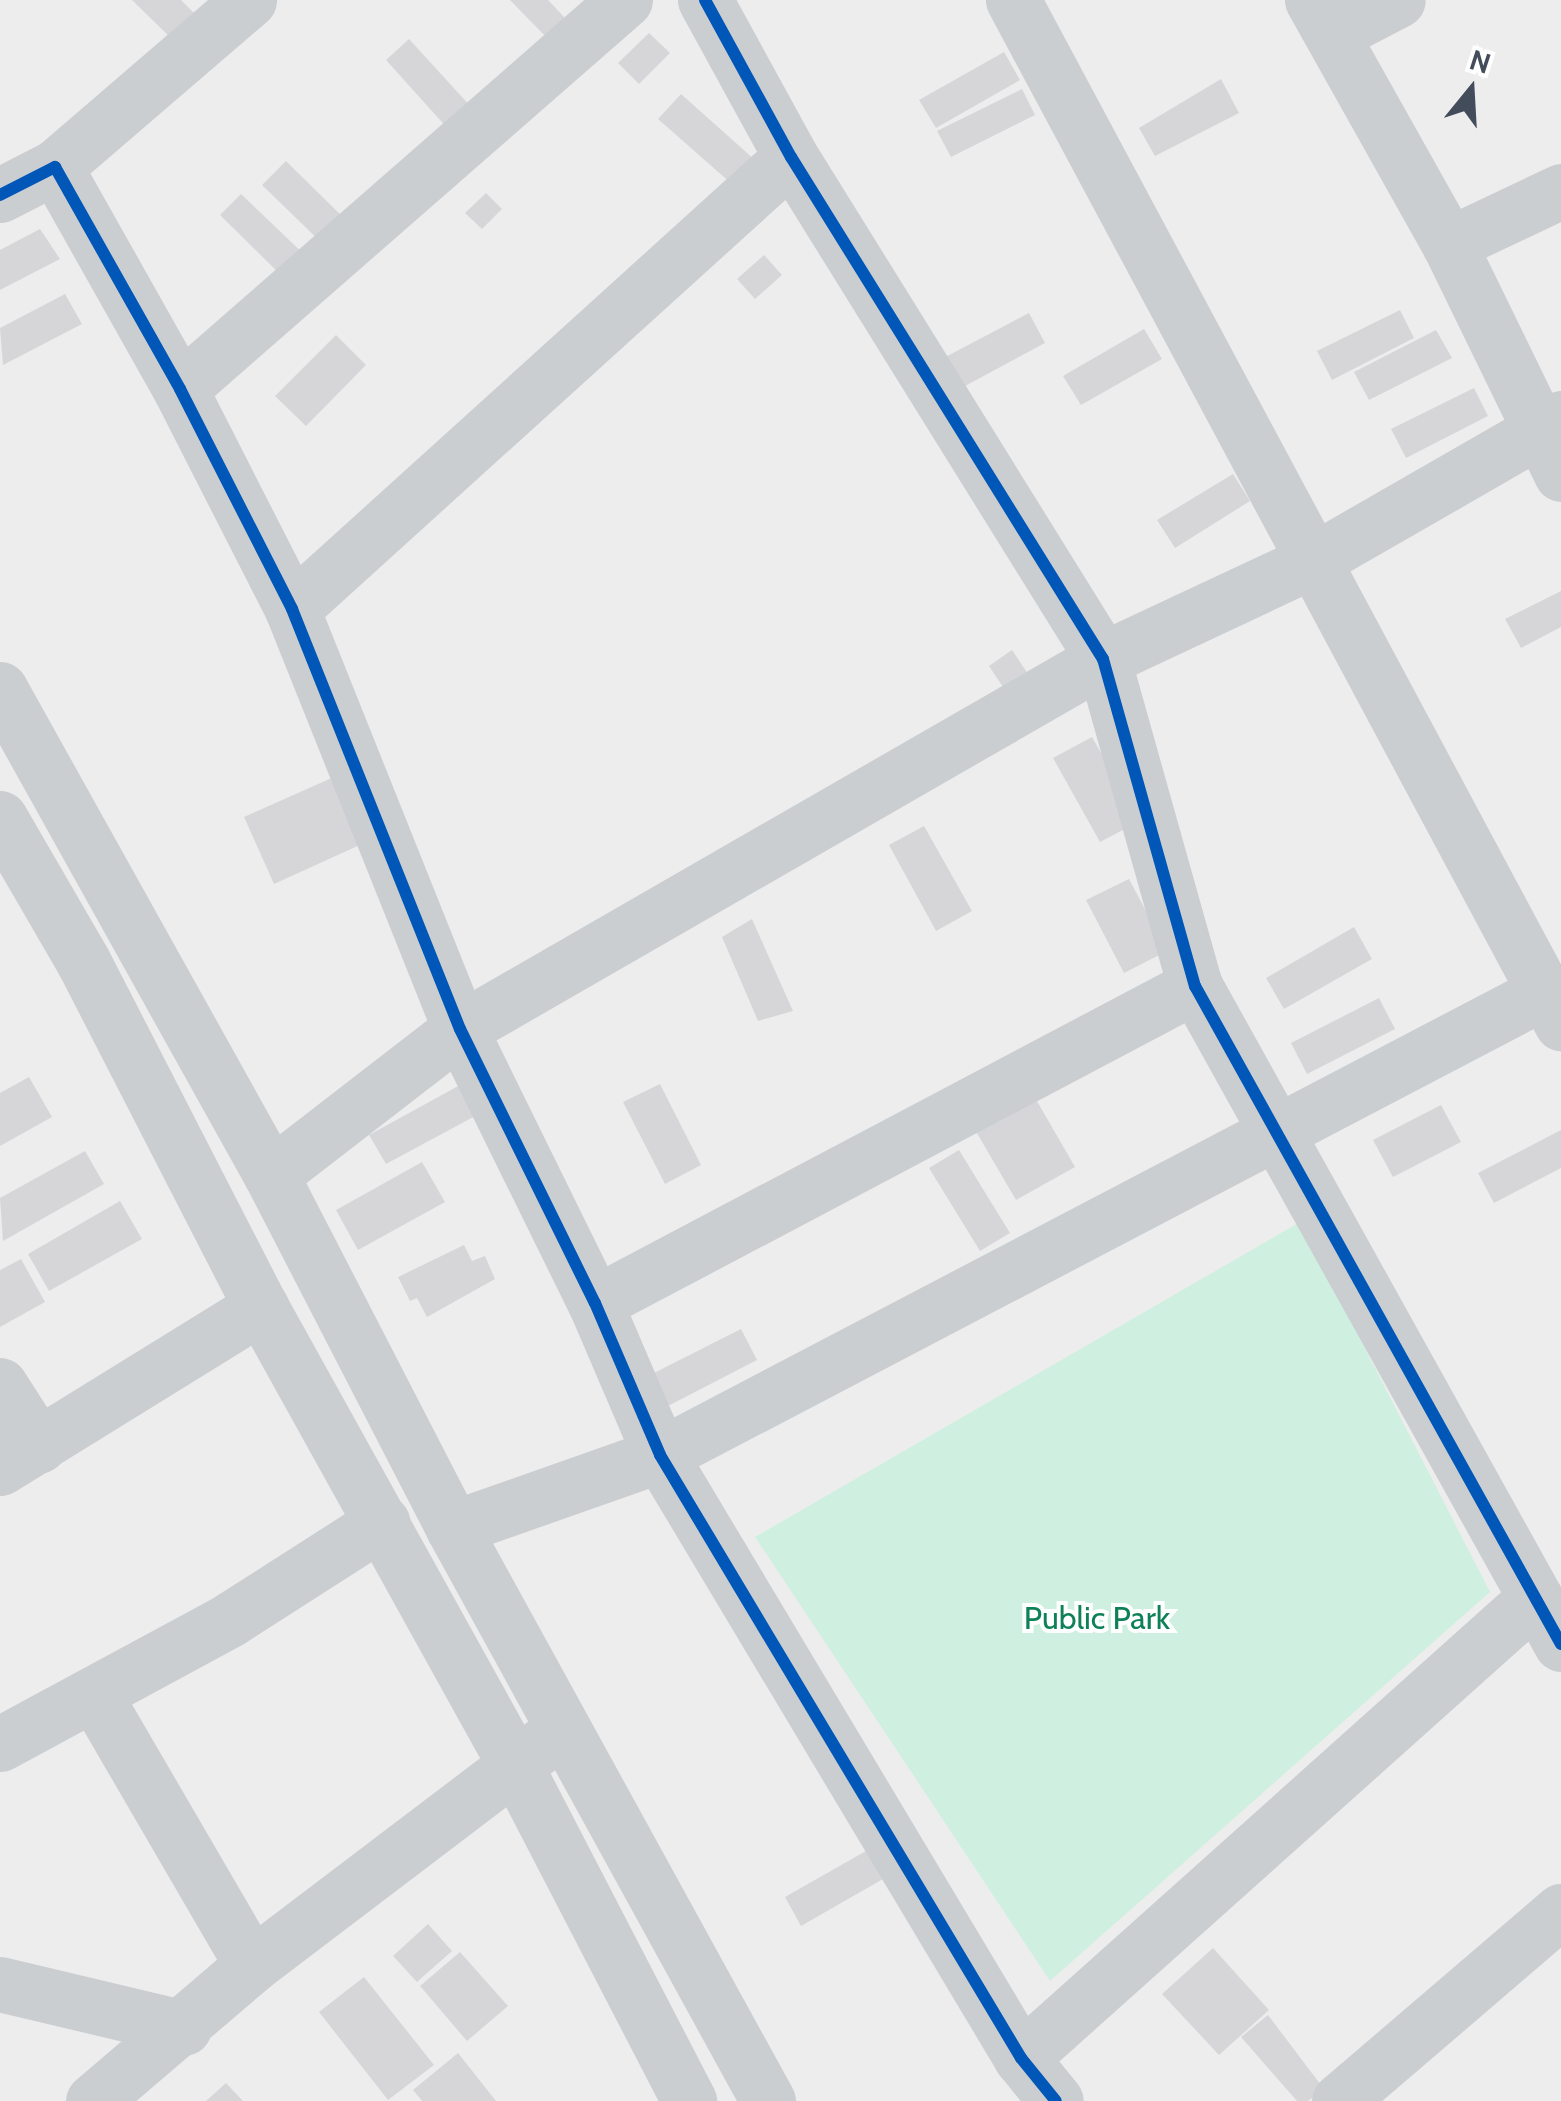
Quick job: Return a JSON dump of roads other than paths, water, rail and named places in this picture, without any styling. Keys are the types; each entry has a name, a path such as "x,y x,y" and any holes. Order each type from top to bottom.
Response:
{"street":[{"path":"0,194 55,167 249,0"},
{"path":"180,389 625,0"},
{"path":"705,0 791,157 1102,659 1196,986 1548,1621 1021,2058"},
{"path":"453,1528 660,1455 1280,1134 1553,1007 1013,0"},
{"path":"271,1174 460,1028 1102,659 1314,560 1553,441 1322,17 1398,0"},
{"path":"292,609 791,157"},
{"path":"55,167 180,389 292,609 460,1028 595,1304 660,1455 1021,2058 1056,2101"},
{"path":"1449,244 1561,191"},
{"path":"0,689 271,1174 453,1528 768,2101"},
{"path":"0,818 20,901 261,1307 382,1522 514,1763 689,2101"},
{"path":"595,1304 1196,986"},
{"path":"0,1385 20,1457 261,1307"},
{"path":"0,1744 229,1620 382,1522"},
{"path":"94,1694 252,1966"},
{"path":"93,2101 184,2028 252,1966 514,1763 567,1730"},
{"path":"1339,2101 1561,1911"},
{"path":"0,1984 184,2028"}],"park label":[{"name":"Public Park","path":"1097,1618"}]}
